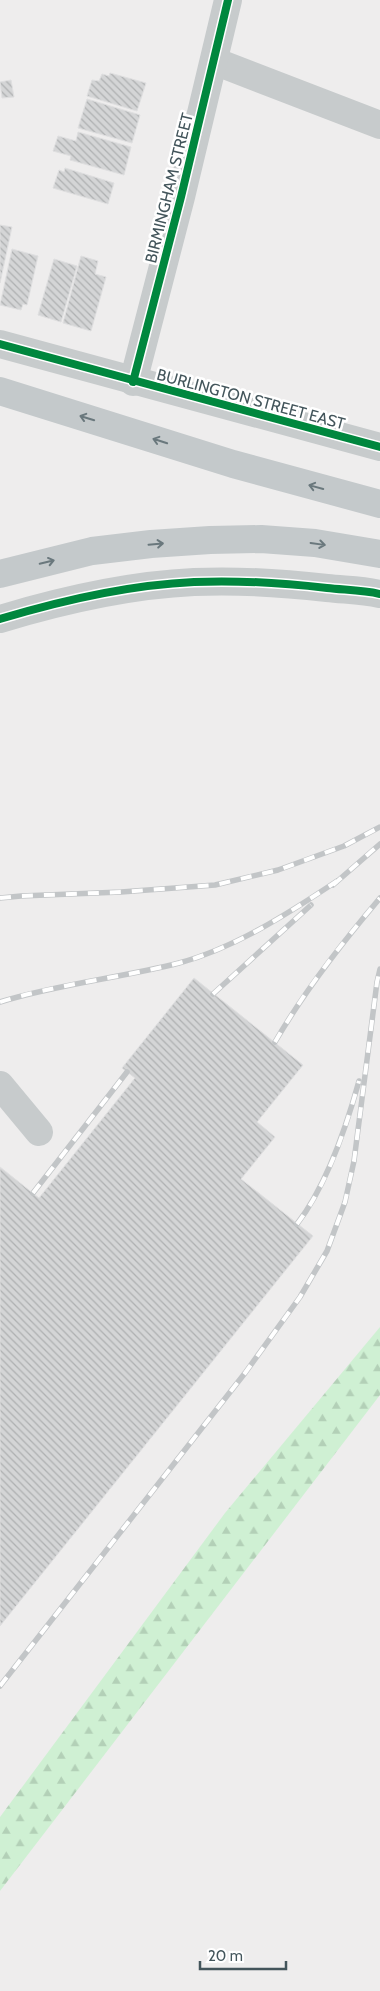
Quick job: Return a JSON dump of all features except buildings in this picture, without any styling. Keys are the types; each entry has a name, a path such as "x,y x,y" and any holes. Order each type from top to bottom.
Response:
{"main road":[{"path":"0,391 233,464 380,504"},
{"path":"0,574 92,551 181,542 261,539 315,544 380,554"}],"street":[{"name":"BIRMINGHAM STREET","path":"133,382 181,197 228,0"},
{"path":"214,61 380,125"},
{"name":"BURLINGTON STREET EAST","path":"0,344 133,382 380,447"},
{"path":"0,619 79,598 135,588 194,582 254,582 380,594"},
{"path":"0,1086 39,1132"}],"green space":[{"path":"380,1327 380,1395 0,1891 0,1817 225,1513"}],"railway":[{"path":"0,898 215,885 278,870 344,846 380,827"},
{"path":"333,885 380,844"},
{"path":"0,1002 44,990 179,963 200,956 241,939 337,881"},
{"path":"275,1042 324,968 380,898"},
{"path":"213,994 311,905"},
{"path":"0,1686 245,1373 300,1297 327,1251 345,1202 354,1161 380,969"},
{"path":"33,1193 127,1072"},
{"path":"297,1224 318,1192 334,1156 342,1137 359,1081"}],"cycle path":[{"path":"133,382 181,197 228,0"},
{"path":"0,344 380,447"},
{"path":"0,619 96,594 145,586 194,582 277,583 380,594"}]}
